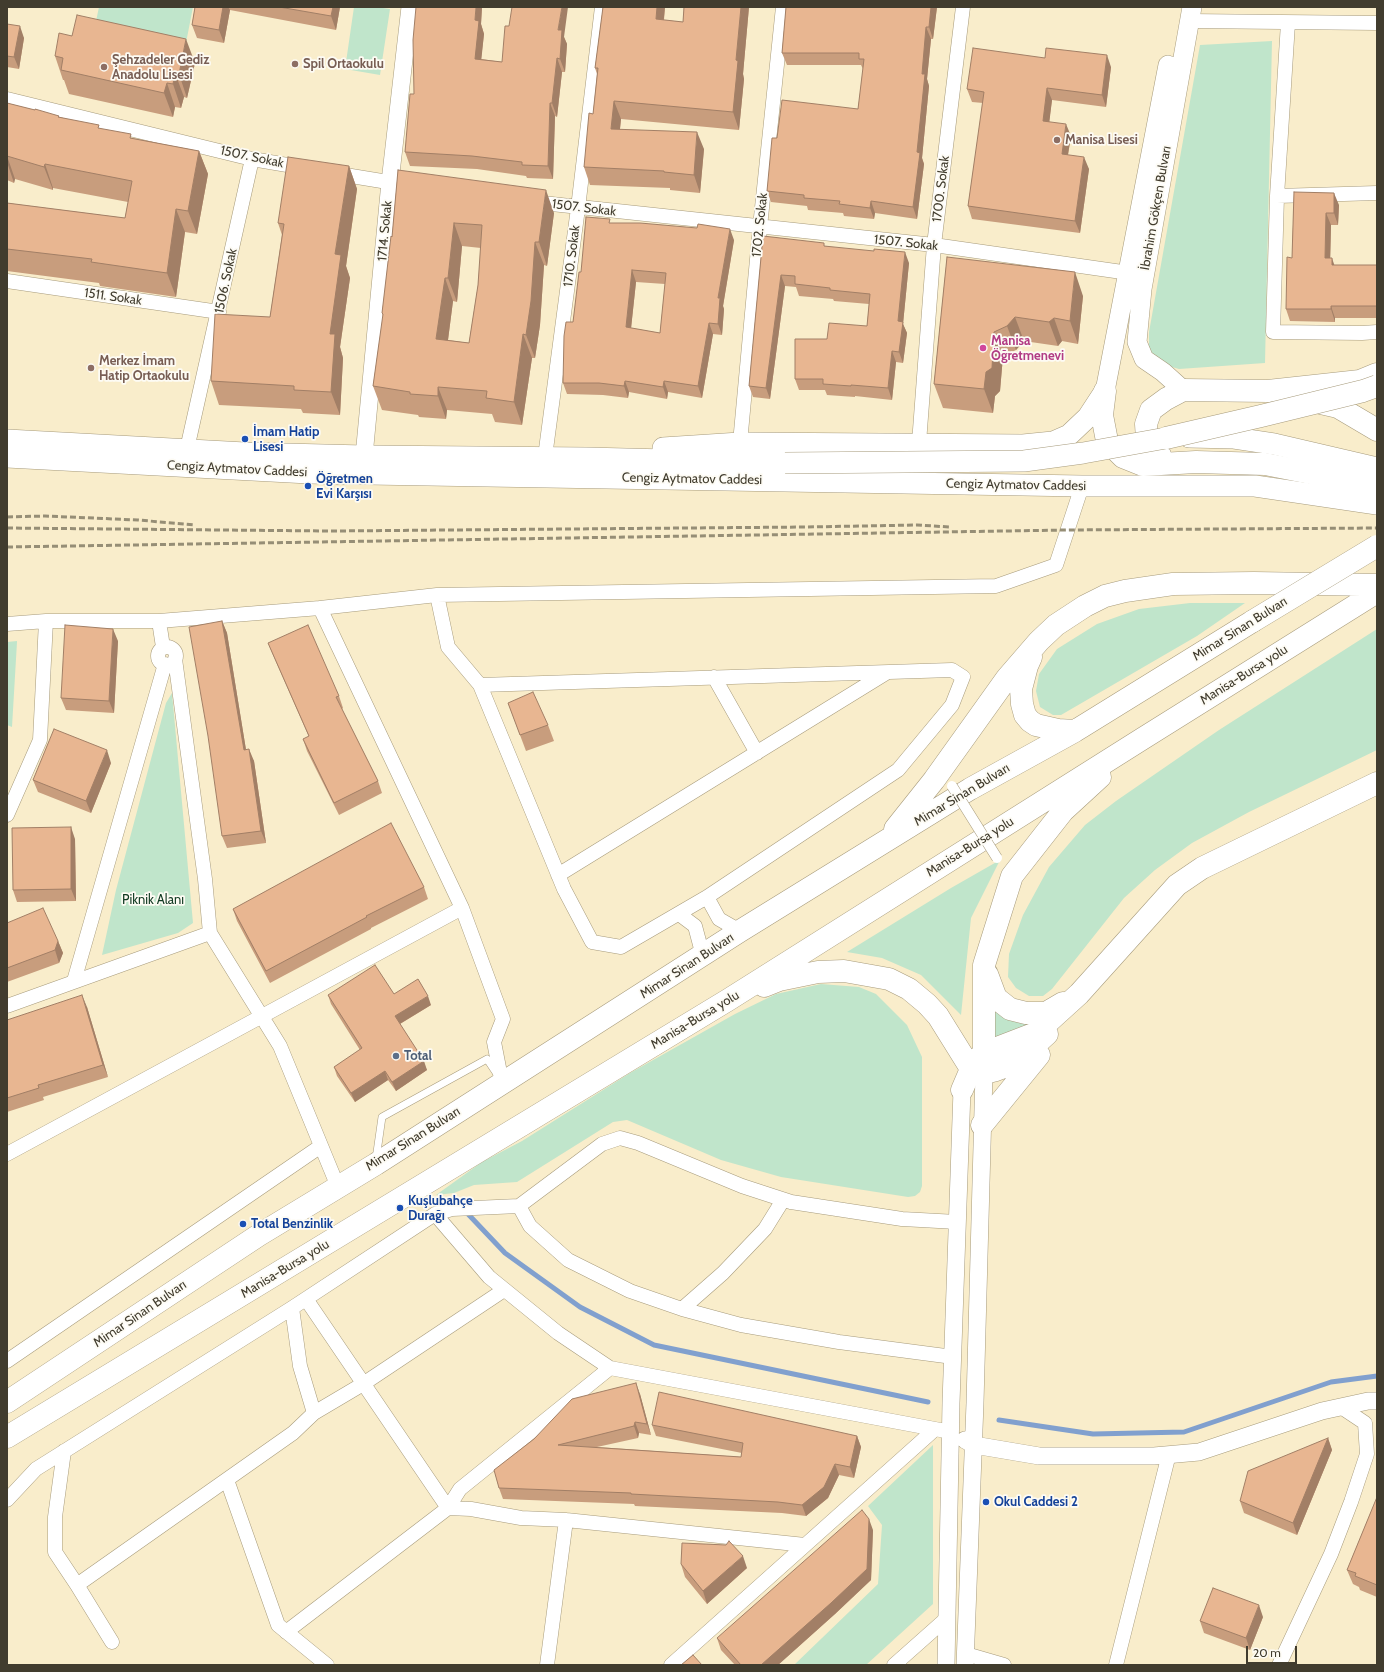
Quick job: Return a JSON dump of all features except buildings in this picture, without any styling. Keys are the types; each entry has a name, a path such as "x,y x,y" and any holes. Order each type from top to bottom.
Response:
{"highway":[{"path":"1196,462 1166,458 1152,449 1147,439 1146,424 1151,410 1166,399 1183,390 1268,391 1360,381 1377,374"},
{"path":"1166,438 1291,409 1363,391 1377,386"},
{"path":"1105,391 1102,415 1106,441 1123,457 1143,465 1196,462 1265,464 1336,478 1377,484"},
{"path":"1268,391 1338,407 1377,430"},
{"name":"Mimar Sinan Bulvarı","path":"7,1402 259,1234 376,1164 740,931 970,789 1075,731 1377,546"},
{"path":"885,842 934,780 1007,678 1039,641 1056,625 1085,606 1106,596 1137,589 1173,584 1247,583 1377,585"},
{"name":"Manisa-Bursa yolu","path":"7,1437 728,1000 1377,592"},
{"path":"1039,641 1027,666 1022,689 1022,704 1025,715 1036,725 1058,730 1075,731"},
{"path":"962,1090 979,1065 984,966 1012,876 1062,811 1142,739"},
{"path":"728,1000 779,980 818,972 844,971 867,974 888,979 909,989 938,1016 956,1043 979,1065 1015,1063 1046,1035 1079,994 1177,885 1208,865 1377,783"},
{"path":"984,966 996,998 1010,1009 1026,1014 1046,1013 1079,994"},
{"path":"982,1125 1055,1035 1079,994"},
{"path":"956,1043 962,1090"}],"main road":[{"name":"İbrahim Gökçen Bulvarı","path":"1105,391 1136,274 1187,12"},
{"name":"İbrahim Gökçen Bulvarı","path":"1136,274 1137,342 1144,359 1163,372 1183,390"},
{"path":"587,458 668,447 740,443 919,443 1023,445 1053,442 1069,435 1088,417 1105,391"},
{"name":"Cengiz Aytmatov Caddesi","path":"7,440 364,456 545,457 785,463 1024,461 1083,453 1166,438 1234,438 1274,444 1377,468"},
{"name":"Cengiz Aytmatov Caddesi","path":"7,457 309,473 1082,486 1255,486 1377,504"}],"street":[{"name":"1714. Sokak","path":"364,456 390,182 410,7"},
{"name":"1710. Sokak","path":"545,457 578,208 602,7"},
{"name":"1702. Sokak","path":"740,443 760,227 783,7"},
{"name":"1700. Sokak","path":"919,443 934,245 963,7"},
{"path":"1187,12 1288,23 1377,23"},
{"path":"1288,23 1277,196 1273,332 1377,332"},
{"name":"1507. Sokak","path":"7,99 252,159 414,185"},
{"name":"1506. Sokak","path":"187,449 219,312 252,159"},
{"path":"1277,196 1377,193"},
{"name":"1507. Sokak","path":"523,200 578,208 934,245 1136,274"},
{"name":"1511. Sokak","path":"7,281 219,312"},
{"path":"7,624 46,621 159,621 320,608 437,595 996,586 1056,565 1082,486"},
{"path":"437,595 448,647 480,685 558,875 592,942 621,947 707,897 898,770 952,705 963,677 952,670 480,685"},
{"path":"320,608 462,908 503,1019 494,1042 502,1083"},
{"path":"7,816 40,740 46,621"},
{"path":"159,621 164,647 159,651 158,657 160,662 170,662"},
{"path":"170,662 205,879 210,933 280,1046 338,1187"},
{"path":"74,981 170,662"},
{"path":"558,875 888,672"},
{"path":"714,678 757,753"},
{"path":"952,786 997,858"},
{"path":"707,897 719,919 740,931"},
{"path":"7,1154 263,1017 462,908"},
{"path":"679,914 695,926 702,956"},
{"path":"7,1006 210,933"},
{"path":"966,1659 974,1445 982,1125 979,1065"},
{"path":"962,1090 953,1357 942,1431 947,1618 946,1657 1004,1665"},
{"path":"7,1500 36,1469 292,1308 435,1214 452,1209 519,1206 602,1144 620,1138 638,1143 742,1186 791,1202 902,1219 957,1222"},
{"path":"7,1361 321,1146"},
{"path":"682,1309 722,1273 765,1228 784,1200"},
{"path":"519,1206 530,1226 568,1260 630,1291 682,1309 741,1325 839,1342 953,1357"},
{"path":"435,1214 488,1277 558,1333 610,1368 942,1431 974,1445 1039,1456 1169,1454 1199,1452 1322,1411 1368,1401 1377,1401"},
{"path":"77,1584 293,1433 314,1413 363,1384 504,1290"},
{"path":"306,1299 448,1508"},
{"path":"292,1308 300,1366 314,1413"},
{"path":"286,1632 448,1508 460,1489 610,1368"},
{"path":"1279,1665 1331,1554 1351,1502 1367,1454 1365,1423 1340,1407"},
{"path":"671,1665 805,1545 942,1431"},
{"path":"64,1451 55,1517 55,1552 77,1584 112,1642"},
{"path":"1116,1665 1169,1454"},
{"path":"227,1480 278,1626 327,1665"},
{"path":"448,1508 471,1509 521,1518 566,1520 805,1545"},
{"path":"547,1665 566,1520"},
{"path":"894,1665 947,1618"}],"lane":[{"path":"376,1164 382,1117 487,1059 502,1083"}],"green space":[{"path":"99,7 193,7 185,48 95,26"},
{"path":"354,7 376,7 390,9 380,75 345,69"},
{"path":"1272,41 1265,363 1179,369 1162,364 1149,351 1149,332 1200,45"},
{"path":"1190,603 1245,603 1197,636 1061,715 1053,715 1040,707 1036,691 1039,674 1057,649 1097,624 1139,609"},
{"path":"1377,629 1377,750 1249,812 1192,843 1155,870 1124,898 1052,989 1043,996 1029,996 1016,988 1008,977 1009,954 1023,915 1049,867 1085,825 1116,801 1219,730"},
{"path":"17,641 12,727 7,725 7,642"},
{"name":"Piknik Alanı","path":"172,693 193,923 178,933 102,955 116,890 166,703"},
{"path":"1000,860 971,918 961,1015 921,975 882,958 847,952 951,888"},
{"path":"821,984 859,987 876,994 907,1025 922,1057 922,1186 920,1192 915,1196 908,1197 781,1177 721,1160 627,1120 613,1122 517,1182 474,1185 454,1193 436,1195 482,1162 522,1141 630,1073 735,1014 776,994"},
{"path":"994,1011 1007,1019 1037,1023 993,1040"},
{"path":"933,1445 933,1604 866,1665 794,1665 878,1584 882,1525 868,1506"}],"waterway":[{"path":"468,1214 505,1253 580,1307 654,1345 928,1402"},
{"path":"999,1420 1093,1434 1184,1432 1331,1382 1377,1376"}],"railway":[{"path":"7,517 45,516 138,520 195,525"},
{"path":"7,528 332,531 917,525 949,527"},
{"path":"7,547 1067,530 1377,528"}],"place":[{"name":"Spil Ortaokulu","path":"295,64"},
{"name":"Şehzadeler Gediz Anadolu Lisesi","path":"104,67"},
{"name":"Manisa Lisesi","path":"1057,140"},
{"name":"Manisa Öğretmenevi","path":"983,348"},
{"name":"Merkez İmam Hatip Ortaokulu","path":"91,368"},
{"name":"İmam Hatip Lisesi","path":"245,439"},
{"name":"Öğretmen Evi Karşısı","path":"308,486"},
{"name":"Total","path":"396,1056"},
{"name":"Kuşlubahçe Durağı","path":"400,1208"},
{"name":"Total Benzinlik","path":"243,1224"},
{"name":"Okul Caddesi 2","path":"986,1502"}]}
